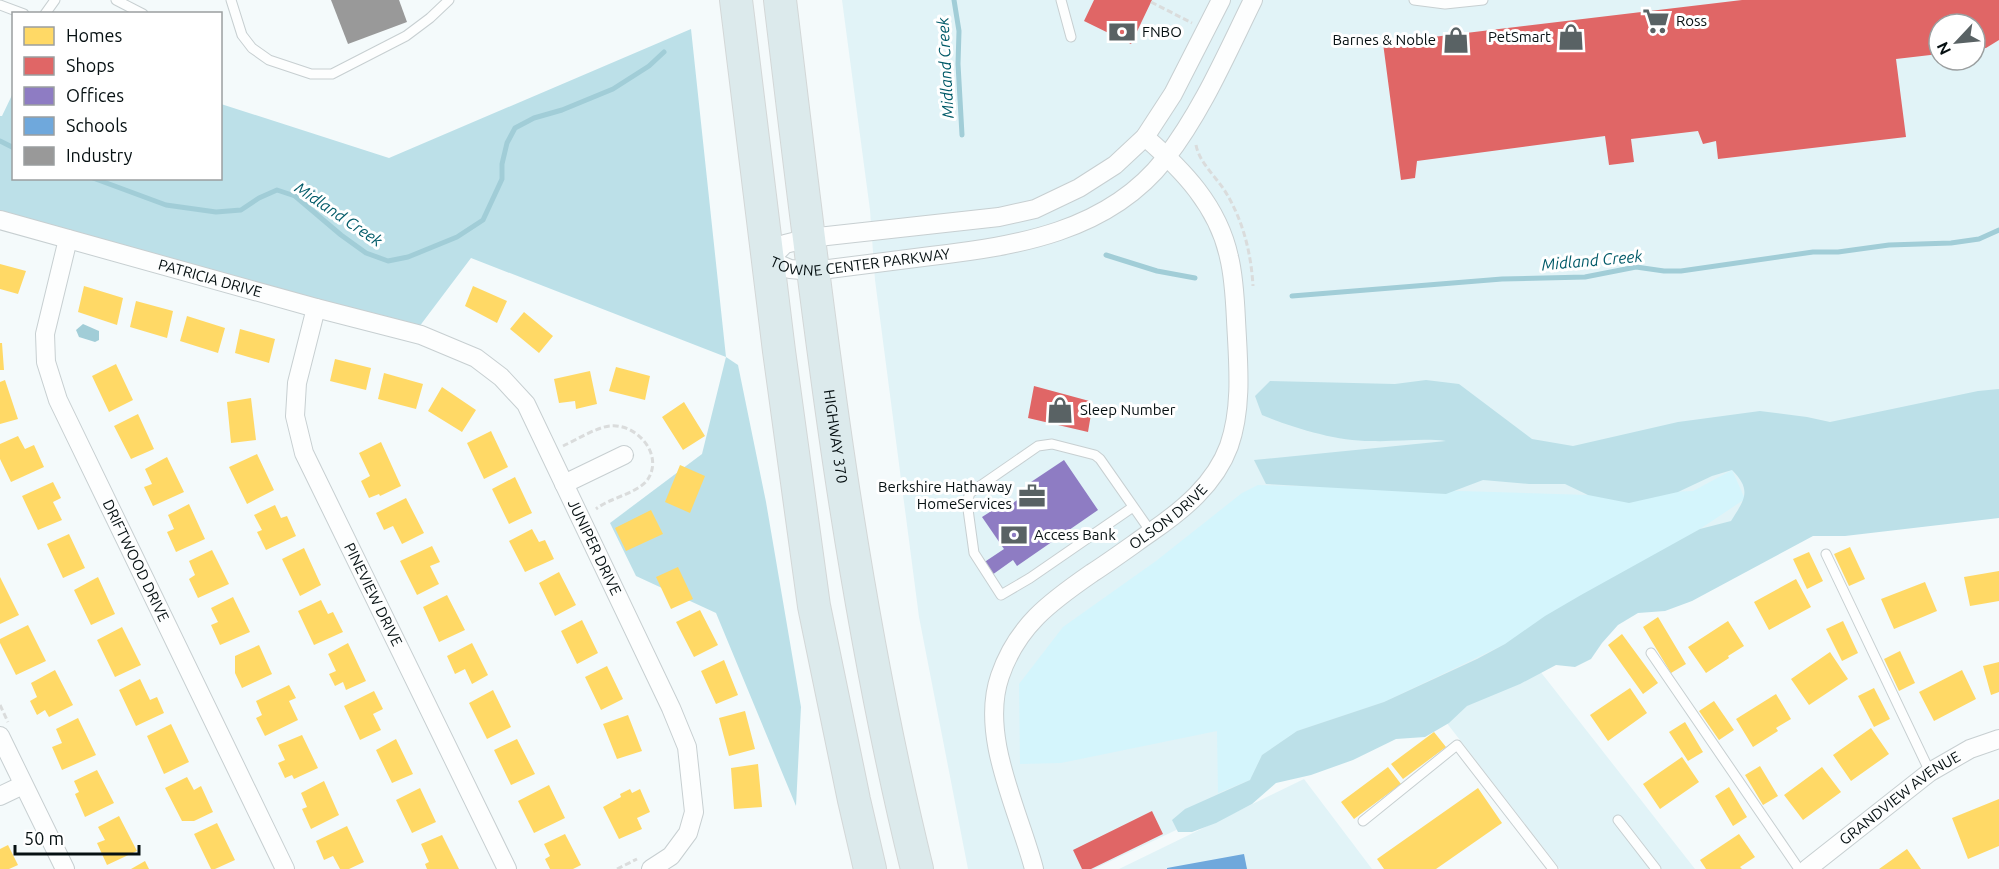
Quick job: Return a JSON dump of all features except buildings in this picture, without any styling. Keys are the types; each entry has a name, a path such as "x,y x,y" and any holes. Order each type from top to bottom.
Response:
{"highway":[{"path":"736,0 779,351 814,606 870,869"},
{"name":"HIGHWAY 370","path":"780,0 813,271 851,549 889,749 917,869"}],"street":[{"name":"TOWNE CENTER PARKWAY","path":"1221,0 1173,94 1145,137 1100,176 1035,209 970,221 809,238 785,244 769,260 790,269 813,271 989,249 1063,231 1091,218 1131,192 1167,156 1207,96 1253,0"},
{"name":"OLSON DRIVE","path":"1034,869 999,752 995,707 996,688 1000,676 1015,643 1040,612 1057,597 1190,502 1208,482 1219,465 1233,429 1238,386 1234,287 1225,239 1204,198 1183,171 1145,137"},
{"name":"PATRICIA DRIVE","path":"0,220 421,335"},
{"name":"DRIFTWOOD DRIVE","path":"68,239 45,334 46,362 58,400 285,869"},
{"name":"PINEVIEW DRIVE","path":"316,308 297,383 295,416 304,453 507,869"},
{"name":"JUNIPER DRIVE","path":"421,335 476,358 501,377 526,404 671,708 687,747 694,812 688,833 671,856 648,862"},
{"path":"564,484 624,455"},
{"path":"0,736 65,869"},
{"name":"GRANDVIEW AVENUE","path":"1808,869 1930,772 1970,749 1999,739"},
{"path":"0,796 23,785"}],"lane":[{"path":"47,12 56,0"},
{"path":"116,0 139,12"},
{"path":"231,0 242,35 252,48 269,60 311,74 332,74 406,36 449,0"},
{"path":"1061,0 1071,37"},
{"path":"1414,0 1444,4 1483,0"},
{"path":"0,5 19,12"},
{"path":"1133,507 1030,578 1001,595 974,553 967,502 970,493 1038,446 1045,444 1095,455 1133,507 1151,532"},
{"path":"1826,554 1930,772"},
{"path":"1651,653 1799,869"},
{"path":"1363,821 1457,745 1553,869"},
{"path":"1618,820 1656,869"}],"path":[{"path":"1151,2 1195,24"},
{"path":"617,869 648,862"}],"shaded area":[{"path":"842,0 1999,0 1999,440 1094,869 968,869 919,617 875,280 870,210"},
{"path":"691,29 726,357 471,258 419,327 0,211 0,116 12,95 12,180 222,180 222,104 389,158"},
{"path":"83,324 99,331 99,340 95,342 79,337 76,330"},
{"path":"726,357 738,365 766,502 801,707 796,806 716,613 636,576 610,523 702,454"},
{"path":"1426,380 1459,384 1532,439 1573,446 1678,422 1760,411 1830,422 1978,391 1999,389 1999,518 1845,536 1813,536 1692,601 1665,611 1638,613 1618,625 1591,659 1575,667 1556,665 1520,684 1467,706 1449,723 1425,737 1396,739 1353,760 1311,775 1276,783 1252,804 1216,823 1192,832 1178,832 1172,820 1185,809 1250,780 1262,755 1297,731 1384,702 1477,659 1505,644 1545,616 1581,595 1700,529 1731,521 1743,500 1742,483 1732,470 1712,476 1678,492 1629,503 1588,495 1565,484 1483,480 1446,494 1266,484 1254,460 1446,441 1358,440 1315,433 1288,425 1262,415 1255,396 1270,381 1395,384"},
{"path":"1732,470 1745,499 1700,529 1505,644 1384,702 1297,731 1262,755 1250,780 1218,793 1217,731 1061,763 1020,764 1019,684 1063,627 1156,561 1242,493 1258,485 1588,495 1693,491"},
{"path":"1536,666 1695,869 1560,869 1439,713"},
{"path":"1304,779 1372,869 1119,869"}],"waterway":[{"name":"Midland Creek","path":"954,0 959,31 958,64 962,135"},
{"name":"Midland Creek","path":"98,180 166,205 216,212 241,210 277,190 295,196 366,253 388,261 408,257 457,237 483,220 502,179 502,164 507,143 515,128 534,118 562,110 613,89 649,66 664,52"},
{"name":"Midland Creek","path":"0,141 12,147"},
{"name":"Midland Creek","path":"1292,296 1502,279 1585,277 1636,267 1681,271 1813,252 1838,252 1889,245 1951,243 1979,239 1999,230"},
{"name":"Midland Creek","path":"1106,255 1157,271 1195,278"}],"place":[{"name":"Ross","path":"1656,21"},
{"name":"FNBO","path":"1122,32"},
{"name":"PetSmart","path":"1571,37"},
{"name":"Barnes & Noble","path":"1456,40"},
{"name":"Sleep Number","path":"1060,410"},
{"name":"Berkshire Hathaway HomeServices","path":"1032,496"},
{"name":"Access Bank","path":"1014,535"}]}
